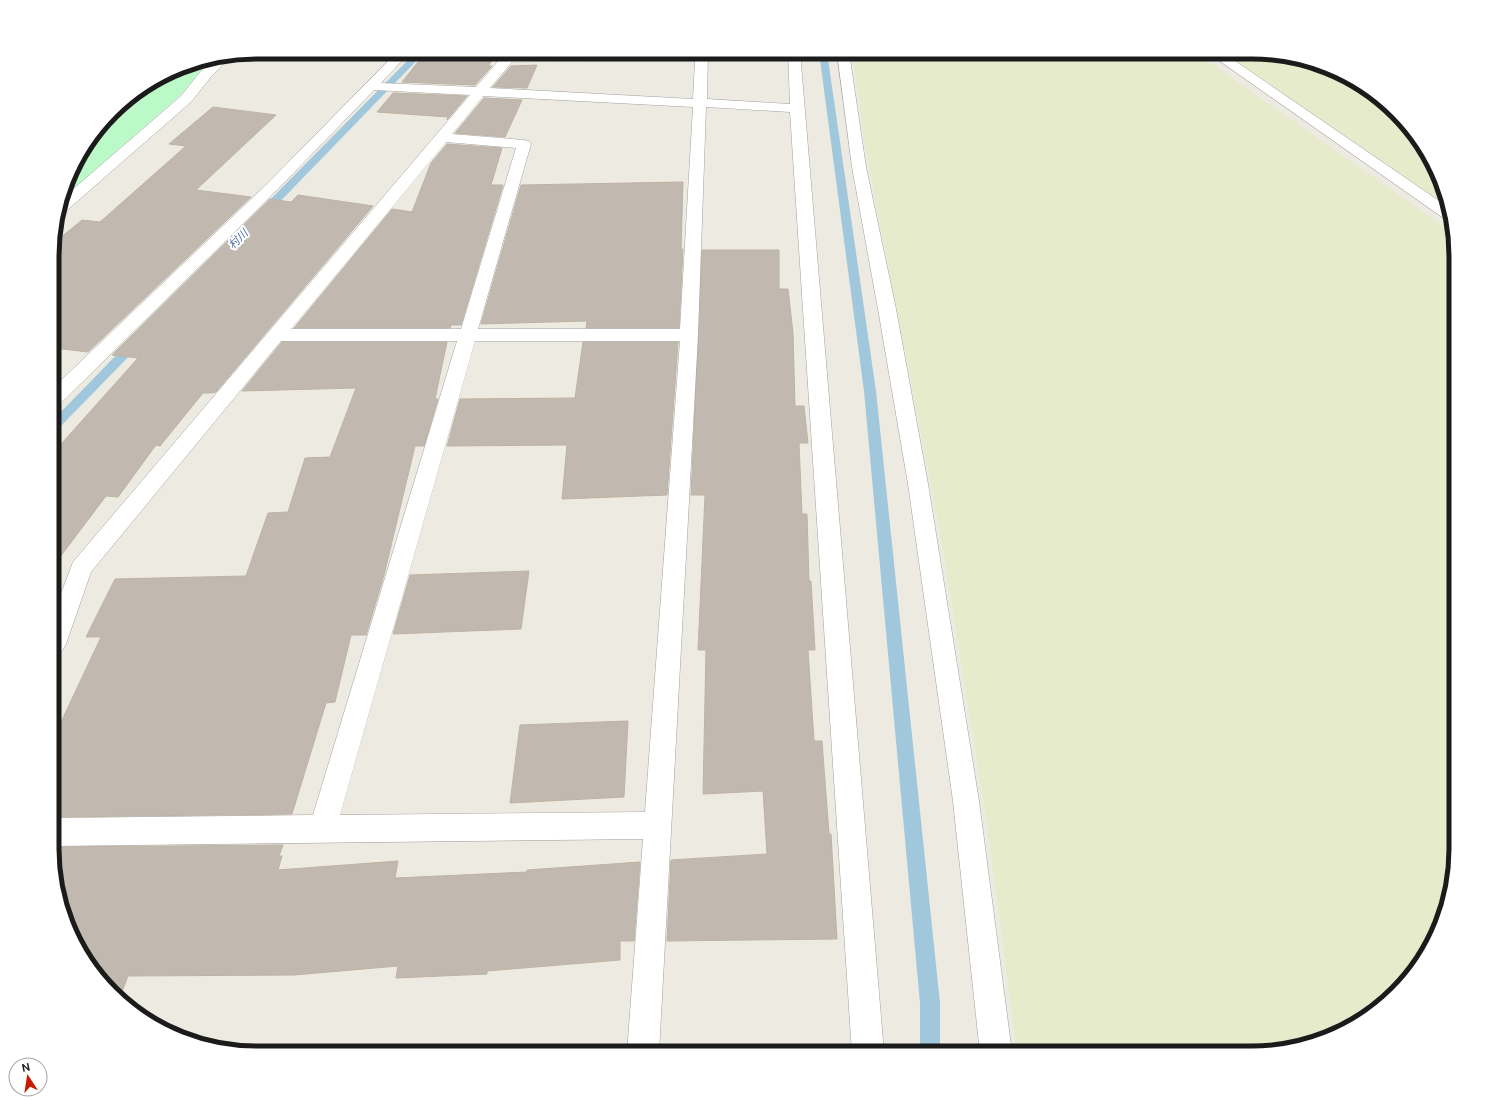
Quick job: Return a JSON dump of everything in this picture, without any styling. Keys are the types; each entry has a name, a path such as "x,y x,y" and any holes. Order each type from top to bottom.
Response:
{"street":[{"path":"59,393 272,187 397,59"},
{"path":"59,630 81,568 508,59"},
{"path":"643,1046 688,335 702,59"},
{"path":"794,59 867,1046"},
{"path":"844,59 859,167 887,309 919,492 966,801 995,1046"},
{"path":"1223,59 1443,211"},
{"path":"67,202 186,99 205,75 217,63"},
{"path":"370,86 797,108"},
{"path":"322,829 524,144 442,137"},
{"path":"276,335 688,335"},
{"path":"59,832 658,825"}],"green space":[{"path":"853,59 1205,59 1447,229 1449,243 1449,862 1439,912 1423,947 1400,979 1382,997 1350,1020 1315,1036 1265,1046 1016,1046 987,824 939,526 867,157"},
{"path":"1231,59 1265,59 1315,69 1339,79 1361,92 1382,108 1400,126 1416,147 1429,169 1441,203"},
{"path":"210,65 173,102 69,192 79,169 92,147 108,126 126,108 147,92 169,79 193,69"}],"building":[{"path":"420,59 493,59 488,66 492,66 475,85 402,82"},
{"path":"537,65 527,88 493,87 511,66"},
{"path":"393,93 467,96 447,120 448,117 377,112"},
{"path":"484,98 522,100 505,137 455,133"},
{"path":"213,107 276,115 196,190 251,197 88,352 59,349 60,238 82,220 100,222 186,146 169,144"},
{"path":"447,144 502,148 491,185 503,185 461,325 451,325 450,328 294,328 392,209 412,212 431,163"},
{"path":"683,182 681,249 683,249 679,328 586,328 587,321 481,324 521,185"},
{"path":"298,195 373,206 216,392 203,393 160,446 156,445 118,497 106,496 59,558 59,446 138,358 112,355 270,199 291,202"},
{"path":"702,250 779,250 779,289 788,289 793,333 795,406 804,406 808,443 799,443 802,514 807,514 809,581 811,581 815,650 808,650 814,741 822,741 829,834 831,834 837,939 667,941 671,860 767,854 763,791 703,794 706,650 698,650 705,495 691,495"},
{"path":"282,342 447,342 435,399 438,399 424,446 415,446 384,575 366,635 351,635 335,702 326,703 292,814 59,817 59,726 101,637 86,637 115,579 246,576 268,513 288,512 305,458 330,457 356,388 242,391"},
{"path":"583,342 678,342 667,495 562,499 567,445 447,446 460,399 575,398"},
{"path":"529,571 521,629 393,634 410,575"},
{"path":"628,721 624,797 510,803 520,725"},
{"path":"283,845 279,856 282,856 278,870 398,861 395,878 527,872 527,870 640,862 634,941 620,941 620,960 487,971 487,974 396,978 398,966 294,975 128,976 122,993 100,969 79,936 69,912 63,887 59,862 59,847"}],"waterway":[{"name":"村川","path":"263,213 414,59"},
{"path":"824,59 870,391 930,1003 930,1046"},
{"name":"村川","path":"59,421 135,343"}]}
